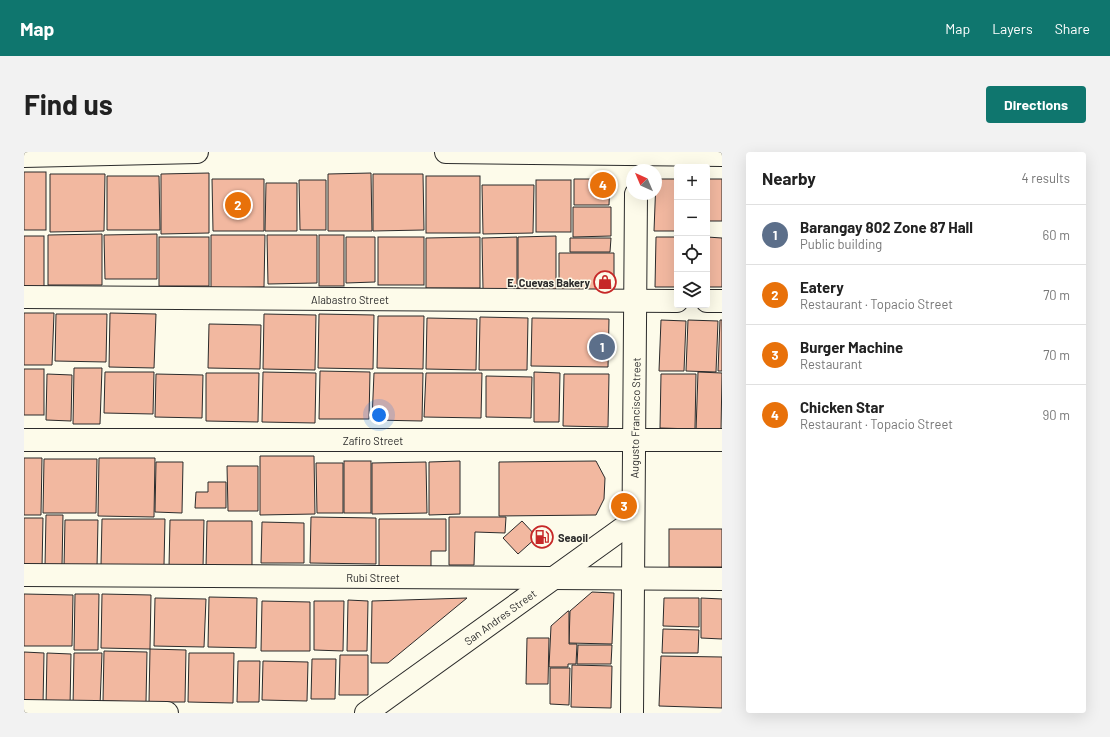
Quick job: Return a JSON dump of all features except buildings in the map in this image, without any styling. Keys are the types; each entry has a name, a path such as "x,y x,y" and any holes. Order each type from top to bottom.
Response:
{"street":[{"path":"24,156 196,152"},
{"path":"446,152 636,159 722,154"},
{"name":"Augusto Francisco Street","path":"632,713 636,200"},
{"name":"Alabastro Street","path":"24,297 674,301"},
{"path":"710,301 722,301"},
{"name":"Zafiro Street","path":"24,440 722,440"},
{"name":"San Andres Street","path":"366,713 633,521"},
{"name":"Rubi Street","path":"24,575 722,579"},
{"path":"24,711 167,713"}],"place":[{"name":"Chicken Star","path":"603,185"},
{"name":"Eatery","path":"238,205"},
{"name":"E. Cuevas Bakery","path":"605,282"},
{"name":"Barangay 802 Zone 87 Hall","path":"602,347"},
{"name":"Burger Machine","path":"624,506"},
{"name":"Seaoil","path":"542,537"}]}
